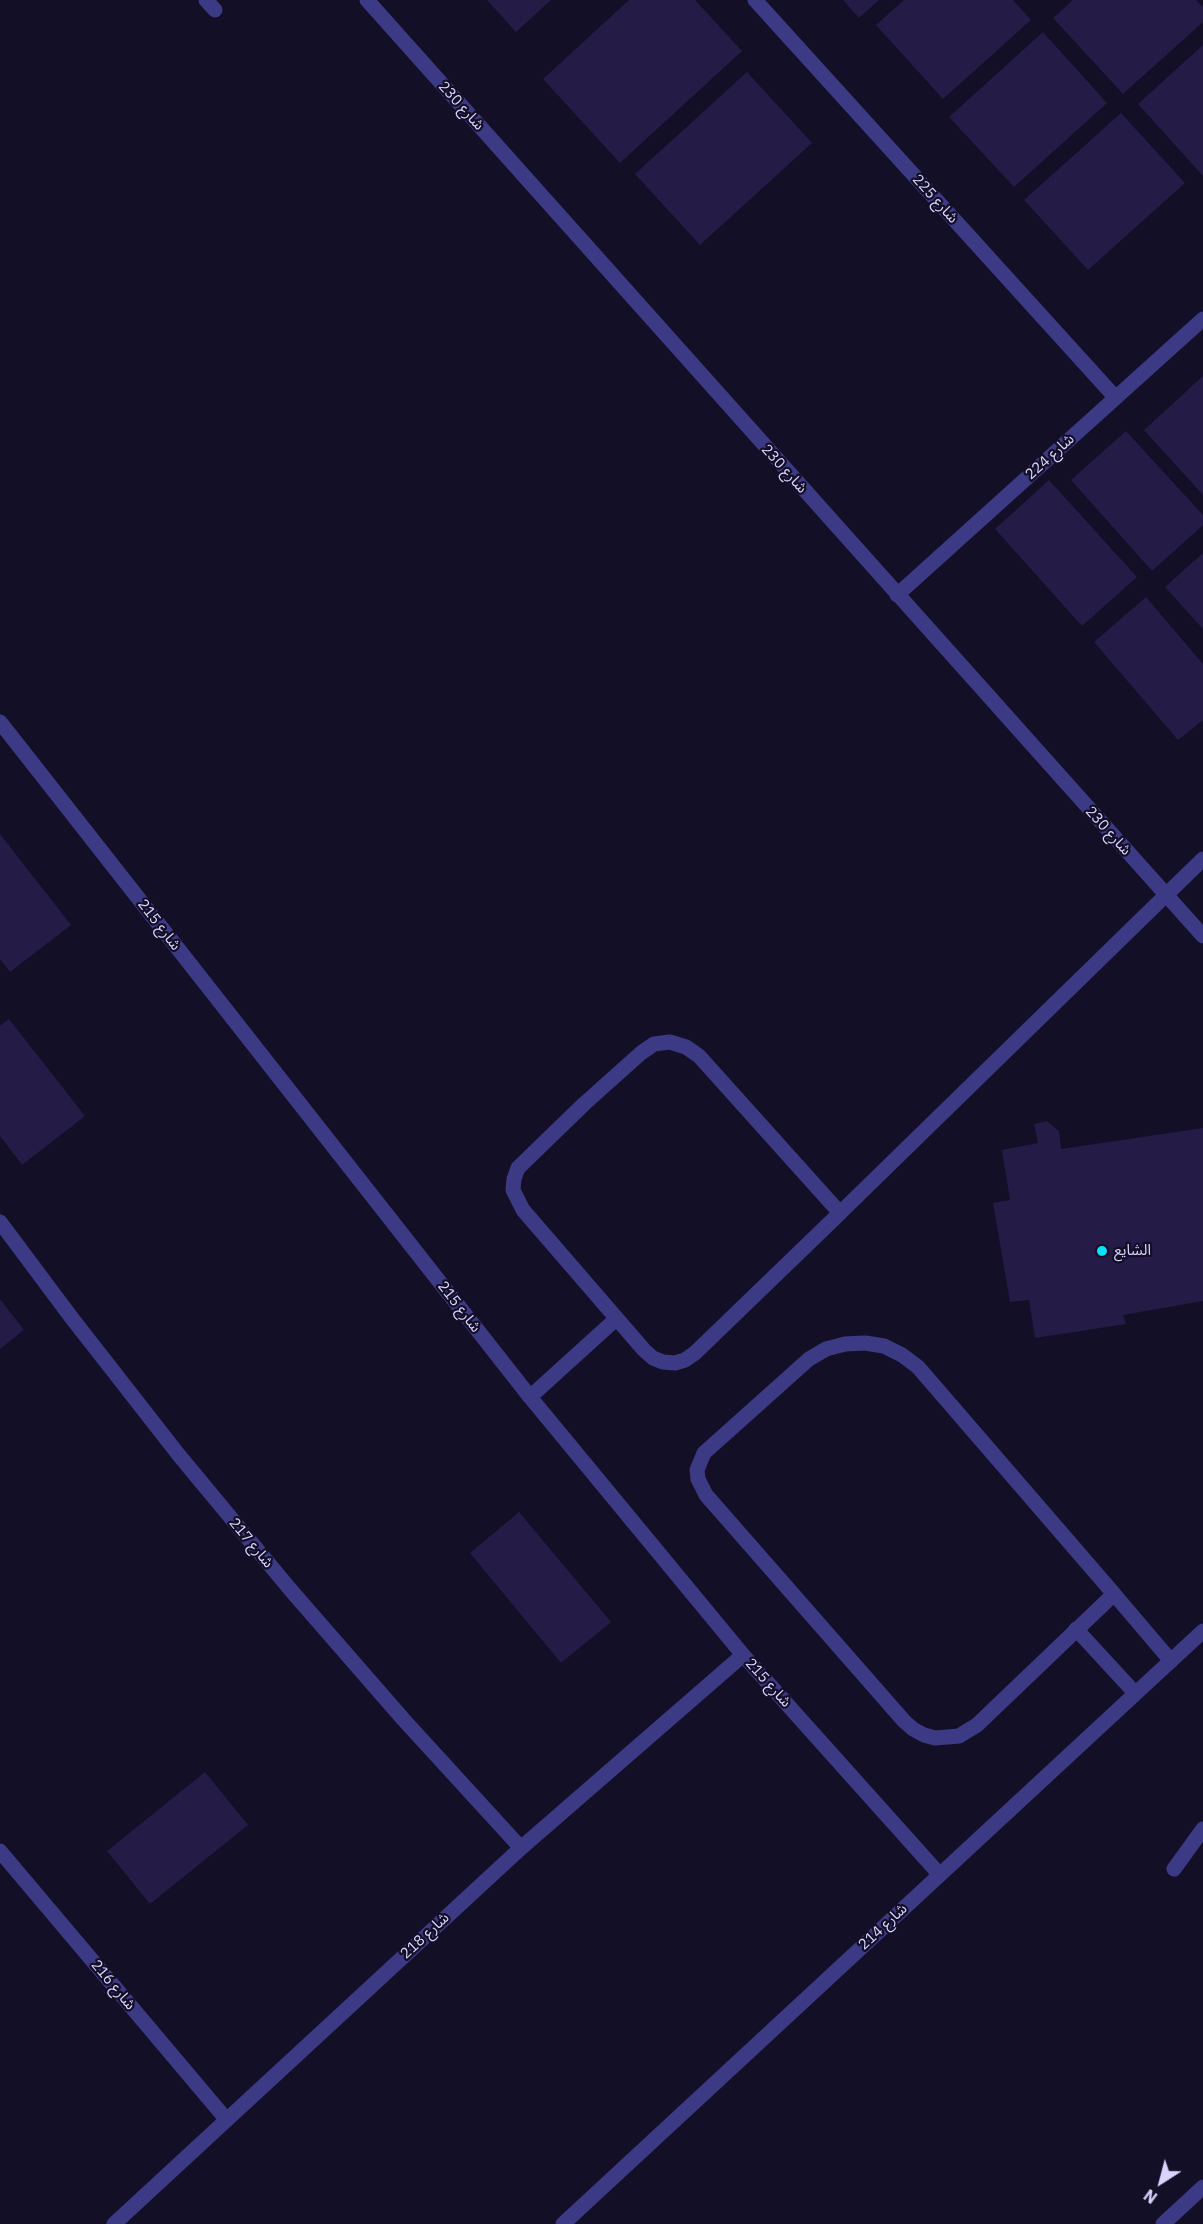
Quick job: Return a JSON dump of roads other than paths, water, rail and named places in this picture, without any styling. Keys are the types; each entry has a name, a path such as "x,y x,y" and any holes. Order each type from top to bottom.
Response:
{"street":[{"name":"شارع 230","path":"367,0 1203,936"},
{"name":"شارع 225","path":"755,0 1115,397"},
{"name":"شارع 224","path":"897,595 1203,319"},
{"name":"شارع 215","path":"1,728 530,1397 743,1655 940,1875"},
{"path":"840,1213 699,1056 686,1047 670,1042 654,1044 641,1053 584,1104 518,1168 513,1190 523,1210 616,1319 653,1358 675,1363 685,1360 703,1346 840,1213 1203,859"},
{"name":"شارع 217","path":"0,1222 178,1454 289,1588 403,1719 521,1848"},
{"path":"530,1397 616,1319"},
{"path":"1114,1594 969,1731 947,1738 924,1735 904,1721 706,1495 698,1479 700,1461 704,1453 809,1359 826,1349 845,1344 865,1343 884,1346 902,1355 918,1367 1114,1594 1171,1661"},
{"path":"1076,1629 1135,1694"},
{"name":"شارع 214","path":"563,2224 1203,1631"},
{"name":"شارع 218","path":"114,2224 521,1848 743,1655"},
{"path":"1174,1869 1203,1829"},
{"name":"شارع 216","path":"0,1851 226,2119"},
{"path":"1163,2224 1203,2187"}],"place":[{"name":"الشايع","path":"1102,1251"}]}
